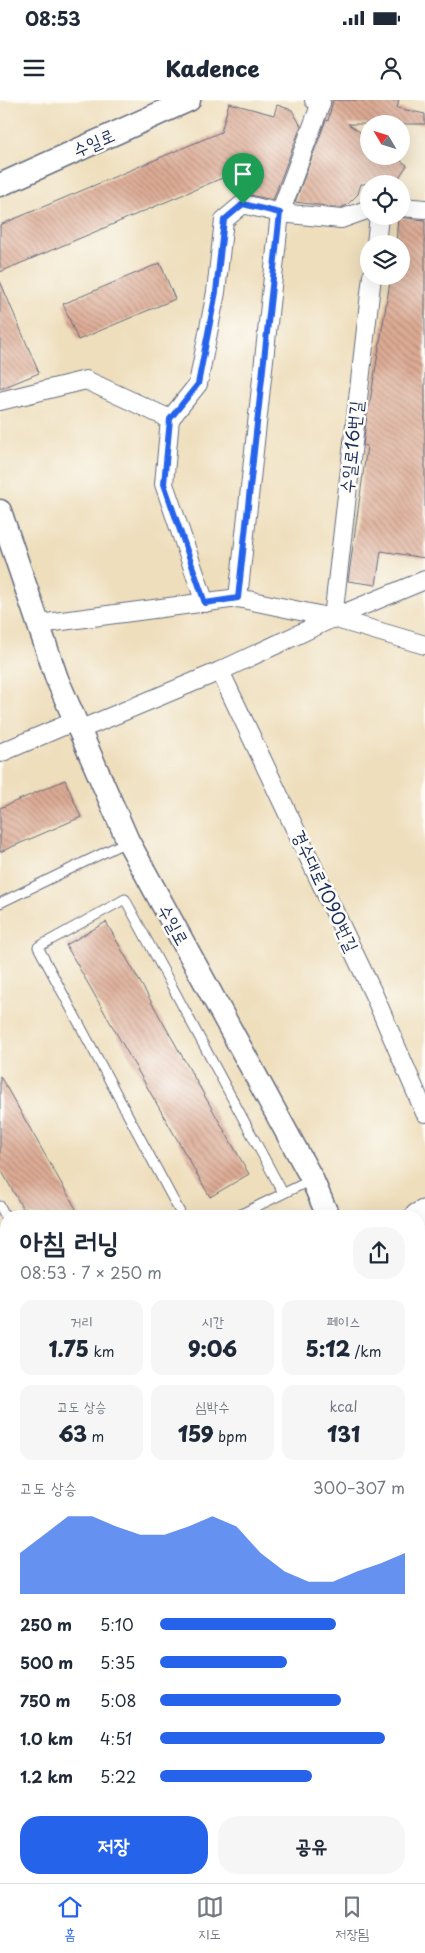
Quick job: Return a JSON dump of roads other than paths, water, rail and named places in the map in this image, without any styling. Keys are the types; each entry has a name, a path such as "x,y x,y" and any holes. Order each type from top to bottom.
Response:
{"street":[{"name":"수일로","path":"0,185 189,100"},
{"path":"238,598 280,213 321,104 314,100"},
{"path":"205,603 164,484 170,419 198,384 216,292 224,220 243,204 280,213 341,219 360,212"},
{"path":"410,208 425,209"},
{"name":"수일로16번길","path":"333,618 371,285"},
{"path":"0,401 86,380 170,419"},
{"name":"수일로","path":"0,511 56,679 128,841 312,1180 325,1210"},
{"path":"0,753 77,726 220,671 333,618 425,580"},
{"path":"39,624 238,598 333,618 425,645"},
{"name":"경수대로1090번길","path":"220,671 374,995 425,1113"}],"lane":[{"path":"0,903 128,841"},
{"path":"179,1210 38,946 125,899 283,1193"},
{"path":"249,1210 312,1180"}]}
